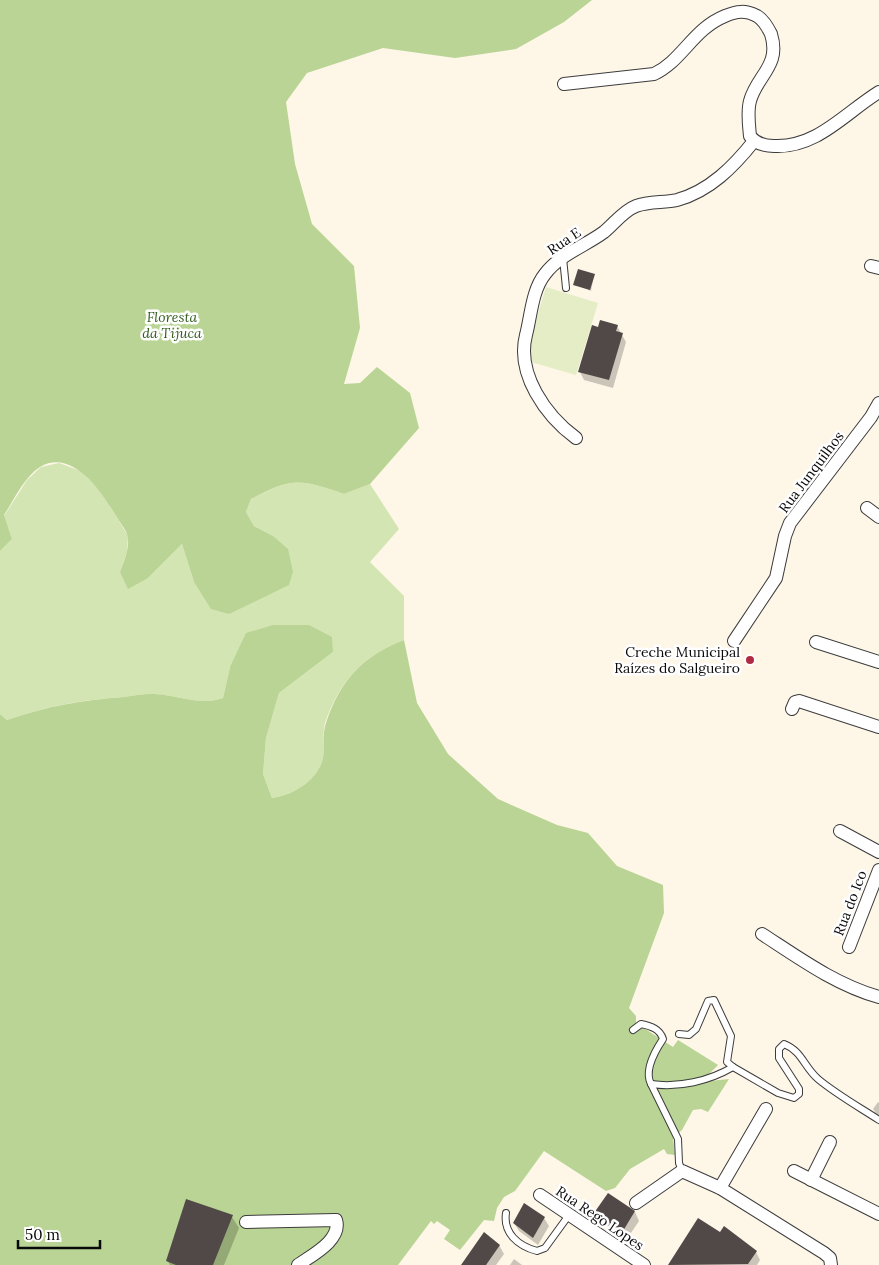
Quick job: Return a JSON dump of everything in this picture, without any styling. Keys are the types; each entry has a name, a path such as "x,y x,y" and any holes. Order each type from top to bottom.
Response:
{"street":[{"path":"564,84 654,74 666,67 706,26 739,11 750,12 761,19 769,30 774,44 772,61 750,100 749,127 754,141 768,146 798,144 827,130 879,92"},
{"name":"Rua E","path":"576,438 547,411 528,374 523,355 524,342 539,285 544,274 563,258 602,234 634,207 676,200 704,189 733,166 754,141"},
{"name":"Rua Junquilhos","path":"734,640 776,578 785,536 790,523 871,417 879,403"},
{"path":"867,508 879,517"},
{"path":"816,642 879,662"},
{"path":"792,709 795,702 799,701 879,728"},
{"path":"840,831 879,852"},
{"name":"Rua do Ico","path":"849,947 879,870"},
{"path":"762,934 844,984 859,992 879,997"},
{"path":"720,1188 766,1109"},
{"path":"811,1180 830,1142"},
{"path":"636,1203 682,1171 720,1188 824,1253 830,1258 831,1265"},
{"path":"794,1171 879,1214"},
{"name":"Rua Rego Lopes","path":"540,1195 644,1265"},
{"path":"246,1222 336,1220 338,1225 334,1237 298,1265"}],"lane":[{"path":"563,258 566,288"},
{"path":"679,1034 689,1035 696,1029 708,1001 714,1000 731,1036 726,1062 778,1093 794,1098 799,1094 799,1089 779,1058 779,1049 784,1044 793,1048 804,1061 808,1070 819,1080 879,1120"},
{"path":"633,1030 641,1024 655,1028 663,1039 650,1068 648,1079 678,1139 679,1163 682,1171"},
{"path":"651,1084 678,1085 714,1078 733,1067"},
{"path":"506,1213 505,1220 510,1235 537,1251 545,1248 569,1215"}],"green space":[{"name":"Floresta da Tijuca","path":"0,0 592,0 564,22 516,49 455,58 383,48 307,73 286,102 295,164 312,224 354,266 360,328 344,384 360,383 377,367 410,393 419,428 370,484 344,494 306,483 287,484 251,499 246,512 254,526 273,536 288,549 293,572 289,585 229,614 211,609 194,582 182,544 148,578 128,589 120,572 128,547 126,531 96,487 76,469 65,463 53,463 40,467 24,483 4,515 12,539 0,551"},
{"path":"546,287 598,303 576,375 524,360"},
{"path":"59,463 81,471 103,494 128,536 127,552 120,572 148,578 182,544 194,582 273,536 254,526 246,512 251,499 288,484 307,483 344,494 370,484 399,529 370,562 404,596 404,640 376,654 354,672 346,682 325,723 324,754 320,766 304,785 289,794 272,798 263,774 266,738 279,693 333,652 230,667 223,698 215,700 198,701 147,694 64,704 7,720 0,714 0,551 12,539 4,516 27,480 41,467"},
{"path":"273,625 309,625 332,637 333,652 279,693 266,738 263,774 272,798 289,794 304,785 316,773 323,758 326,723 338,695 354,672 376,654 404,640 417,703 448,754 498,799 557,825 588,833 617,866 663,885 664,913 629,1008 636,1016 636,1023 673,1047 678,1040 718,1065 708,1075 710,1081 729,1079 708,1112 701,1109 693,1110 682,1130 673,1138 675,1155 667,1154 664,1149 630,1169 615,1188 606,1191 544,1151 515,1191 504,1197 497,1208 494,1221 484,1220 460,1250 444,1239 450,1230 437,1221 434,1224 431,1221 398,1265 0,1265 0,714 7,720 65,704 147,694 198,701 223,698 230,667 246,633"}],"building":[{"path":"578,269 595,274 590,290 573,285"},
{"path":"600,320 618,325 616,331 623,333 609,380 578,372 592,325 598,327"},
{"path":"608,1193 635,1211 623,1231 594,1213"},
{"path":"186,1199 233,1215 213,1265 176,1265 166,1261"},
{"path":"524,1203 545,1217 533,1238 513,1223"},
{"path":"698,1218 720,1232 724,1226 757,1251 748,1264 668,1265"},
{"path":"484,1232 500,1245 486,1265 461,1265"}],"place":[{"name":"Creche Municipal Raízes do Salgueiro","path":"750,660"}]}
